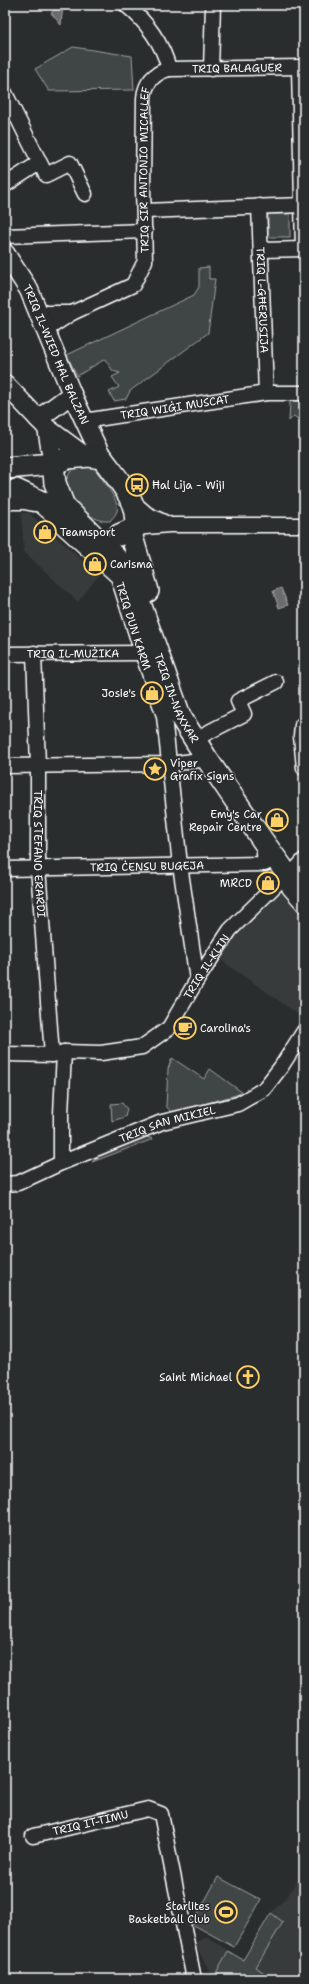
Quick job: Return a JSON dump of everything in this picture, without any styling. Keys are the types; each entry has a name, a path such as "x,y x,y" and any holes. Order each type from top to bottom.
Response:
{"highway":[{"path":"9,467 53,464 68,458 93,457"},
{"name":"TRIQ IN-NAXXAR","path":"93,457 132,501 137,516 132,529 173,668 201,736 295,872 304,892"},
{"name":"TRIQ IN-NAXXAR","path":"53,464 55,483 64,506 125,567 136,592 180,716 207,759 263,841 295,872"},
{"path":"9,494 39,494 64,506"},
{"path":"9,494 42,502 121,572 136,592"},
{"path":"93,535 113,537 132,529"}],"main road":[{"name":"TRIQ IL-WIED ĦAL BALZAN","path":"5,252 29,290 39,313 84,421 93,457"},
{"name":"TRIQ IN-NAXXAR","path":"5,384 42,423 93,457"},
{"path":"42,423 72,394"},
{"name":"TRIQ IN-NAXXAR","path":"42,423 53,464"}],"street":[{"path":"126,5 138,15 165,52 169,69"},
{"path":"211,69 213,5"},
{"path":"262,250 304,249 302,67"},
{"name":"TRIQ BALAGUER","path":"169,69 302,67"},
{"name":"TRIQ SIR ANTONIO MICALLEF","path":"46,330 72,313 133,285 145,261 145,211 143,188 144,90 154,76 169,69"},
{"path":"5,93 46,175 70,163 85,194"},
{"path":"5,186 39,163"},
{"path":"145,211 303,205"},
{"name":"TRIQ L-GĦERUSIJA","path":"259,206 262,250 266,393"},
{"path":"5,236 145,231"},
{"name":"TRIQ SIR ANTONIO MICALLEF","path":"39,313 72,313"},
{"name":"TRIQ WIĠI MUSCAT","path":"84,421 266,393 304,393"},
{"name":"TRIQ DUN KARM","path":"9,494 24,502 38,505 118,578 164,716 180,865 197,980"},
{"path":"132,501 147,514 168,525"},
{"path":"132,529 168,525 304,525"},
{"name":"TRIQ STEFANO ERARDI","path":"34,653 38,766 38,868 58,1054 61,1114 61,1163"},
{"name":"TRIQ IL-MUŻIKA","path":"5,654 142,653"},
{"path":"201,736 244,714 238,701 276,682"},
{"path":"302,725 301,736 304,768"},
{"path":"5,766 170,764 207,759"},
{"path":"263,841 265,864"},
{"name":"TRIQ IN-NAXXAR","path":"265,864 295,872 304,905"},
{"name":"TRIQ ĊENSU BUGEJA","path":"5,869 265,864"},
{"name":"TRIQ IL-KLIN","path":"5,1054 101,1053 142,1047 169,1028 197,980 230,930 295,872"},
{"name":"TRIQ SAN MIKIEL","path":"5,1184 18,1183 61,1163 162,1122 238,1104 264,1089 281,1067 304,1031"},
{"name":"TRIQ IT-TIMU","path":"33,1836 148,1809 161,1814 194,1979"}],"shaded area":[{"path":"59,5 63,5 61,25 51,13"},
{"path":"73,47 132,56 134,90 49,91 35,69"},
{"path":"268,214 290,214 290,237 268,237"},
{"path":"209,267 209,279 215,279 208,333 130,391 126,399 114,401 109,392 119,387 112,377 120,373 113,371 105,359 77,376 67,355 194,295 199,287 199,268"},
{"path":"290,401 304,401 304,416 299,420 294,416 289,421"},
{"path":"82,466 95,469 116,501 117,511 110,521 102,521 88,514 76,502 68,489 65,482 72,469"},
{"path":"21,513 29,513 99,575 78,602 24,552"},
{"path":"281,588 288,605 279,608 273,591"},
{"path":"275,893 284,894 304,916 304,994 300,1001 304,1003 304,1009 299,1015 218,958 236,933"},
{"path":"172,1058 204,1079 210,1069 243,1093 172,1113 166,1106 168,1069"},
{"path":"122,1103 127,1109 125,1117 112,1121 111,1104"},
{"path":"144,1136 153,1139 92,1162 100,1155"},
{"path":"304,1869 304,1979 214,1979 194,1943 207,1937 243,1960 271,1913 287,1897"},
{"name":"Starlites Basketball Club","path":"218,1877 261,1900 234,1947 192,1924"},
{"path":"271,1913 283,1922 256,1967 267,1975 265,1979 224,1979 216,1973 228,1951 243,1960"}],"place":[{"name":"Ħal Lija - Wiji","path":"137,485"},
{"name":"Teamsport","path":"45,532"},
{"name":"Carisma","path":"95,564"},
{"name":"Josie's","path":"152,693"},
{"name":"Viper Grafix Signs","path":"155,769"},
{"name":"Emy's Car Repair Centre","path":"277,820"},
{"name":"MRCD","path":"268,883"},
{"name":"Carolina's","path":"185,1028"},
{"name":"Saint Michael","path":"248,1377"},
{"name":"Starlites Basketball Club","path":"226,1912"}]}
